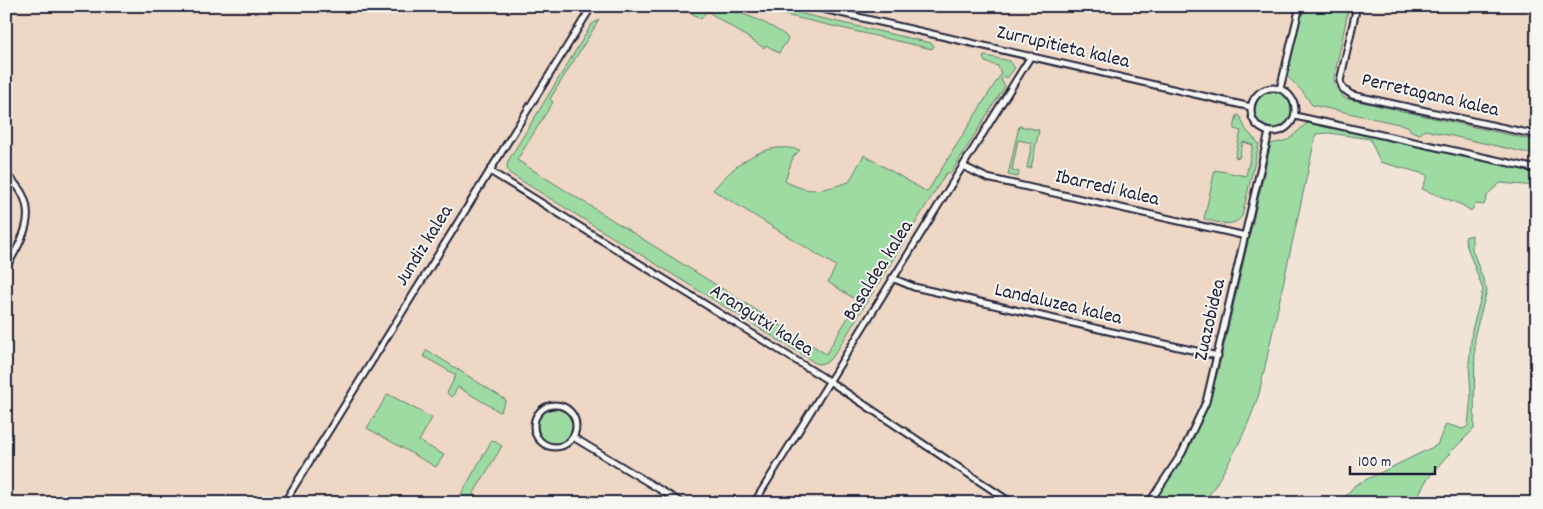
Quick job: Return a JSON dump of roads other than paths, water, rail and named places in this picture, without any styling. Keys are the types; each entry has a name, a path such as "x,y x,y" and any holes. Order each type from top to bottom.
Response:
{"street":[{"name":"Jundiz kalea","path":"284,503 592,6"},
{"name":"Zurrupitieta kalea","path":"810,6 1251,107"},
{"path":"1280,89 1300,6"},
{"name":"Perretagana kalea","path":"1357,6 1340,81 1343,89 1352,95 1537,135"},
{"name":"Basaldea kalea","path":"754,503 1031,56"},
{"path":"1269,88 1280,89 1291,96 1296,109 1295,116 1285,129 1270,132 1255,123 1251,107 1259,93 1269,88"},
{"path":"1295,116 1537,169"},
{"name":"Zuazobidea","path":"1149,503 1195,428 1206,402 1270,132"},
{"name":"Ibarredi kalea","path":"963,166 987,178 1246,236"},
{"name":"Arangutxi kalea","path":"490,171 829,381 1012,503"},
{"path":"6,175 17,186 24,198 28,216 24,237 6,267"},
{"name":"Landaluzea kalea","path":"892,278 914,287 1218,356"},
{"path":"554,405 568,409 576,422 573,437 561,446 546,444 536,433 536,418 546,407 554,405"},
{"path":"573,437 682,503"},
{"path":"1534,503 1537,497"}]}
